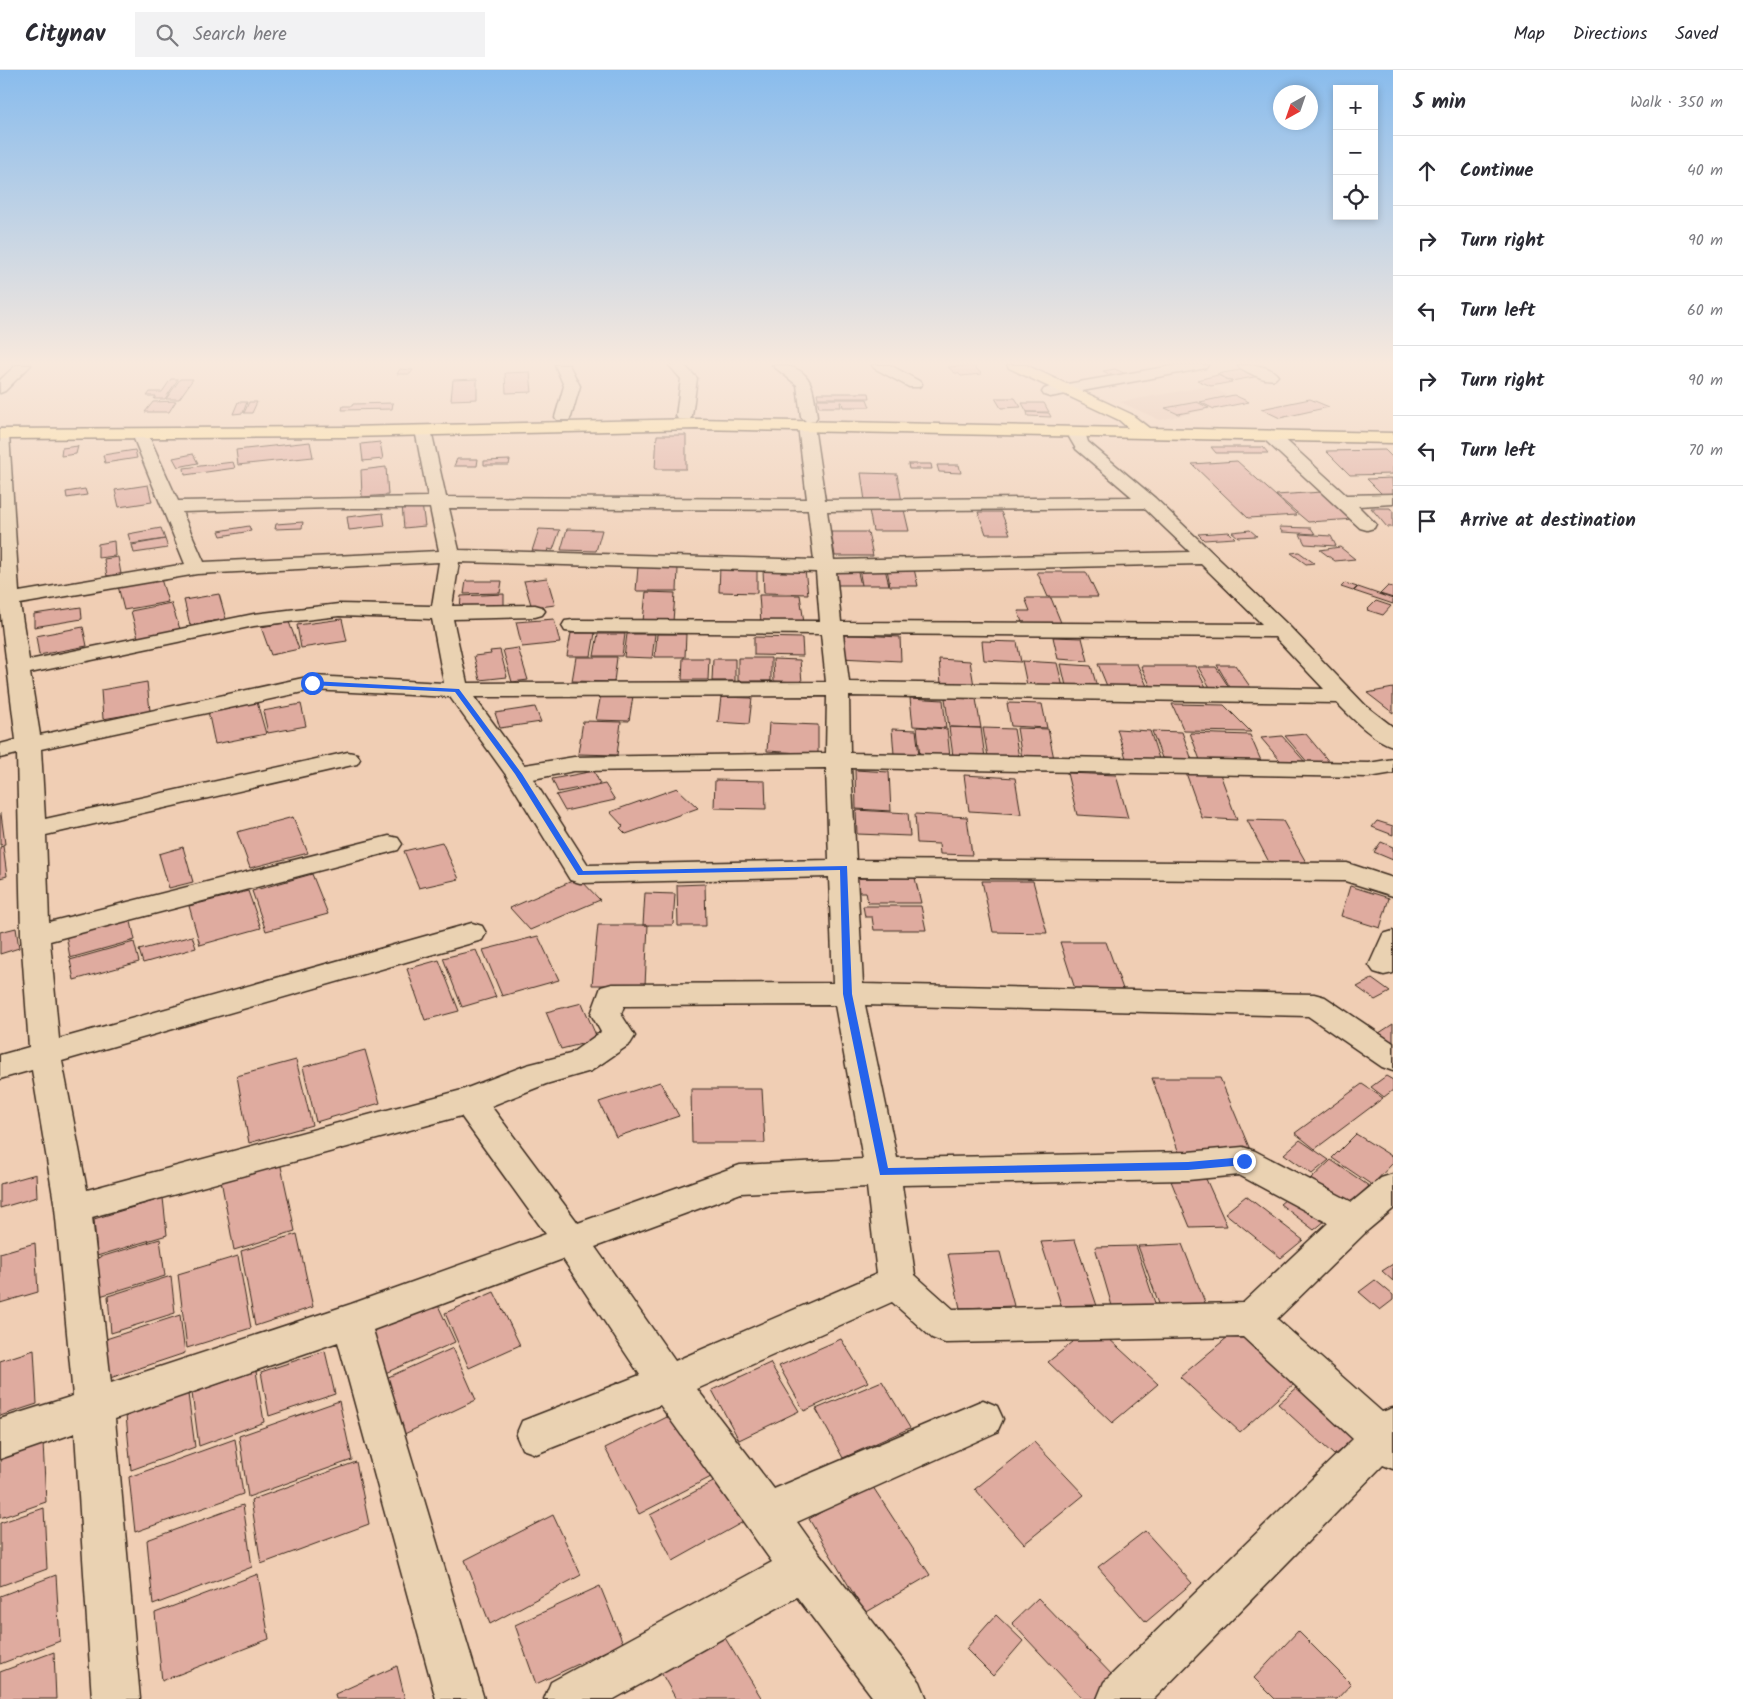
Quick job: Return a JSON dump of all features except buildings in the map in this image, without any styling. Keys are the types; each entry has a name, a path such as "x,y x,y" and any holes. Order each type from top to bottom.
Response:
{"street":[{"path":"0,441 4,600 19,669 15,748 33,830 35,935 45,1055 73,1208 94,1409 116,1699"},
{"path":"143,441 197,568"},
{"path":"425,441 450,556 440,612 457,690 518,774 580,874 844,868 1347,872 1393,887"},
{"path":"809,441 838,689 838,760 848,994 883,1172 897,1283 945,1326 1251,1320 1389,1438 1122,1699"},
{"path":"1080,441 1149,502 1281,631 1358,711 1393,739"},
{"path":"1276,441 1367,524"},
{"path":"1341,501 1393,499"},
{"path":"171,507 262,503 438,500 817,505 1149,502"},
{"path":"4,600 197,568 450,556 825,566 1205,558"},
{"path":"19,669 254,620 339,610 534,611"},
{"path":"573,626 1281,631"},
{"path":"15,748 312,683 457,690 838,689 1344,696"},
{"path":"33,830 348,759"},
{"path":"518,774 574,764 838,760 1369,770 1393,766"},
{"path":"35,935 389,844"},
{"path":"0,1067 472,933"},
{"path":"73,1208 469,1101 538,1074 580,1063 619,1036 606,1014 612,995 848,994 1314,1005 1393,1059"},
{"path":"469,1101 570,1240 668,1383 766,1514 803,1569 903,1699"},
{"path":"0,1439 94,1409 351,1321 740,1179 883,1172 1188,1166 1244,1161 1354,1220"},
{"path":"1251,1320 1354,1220 1393,1188"},
{"path":"536,1435 668,1383 897,1283"},
{"path":"351,1321 460,1699"},
{"path":"766,1514 983,1419"},
{"path":"568,1699 803,1569"}],"route":[{"path":"312,683 457,690 518,774 580,874 844,868 848,994 883,1172 1188,1166 1244,1161"}]}
